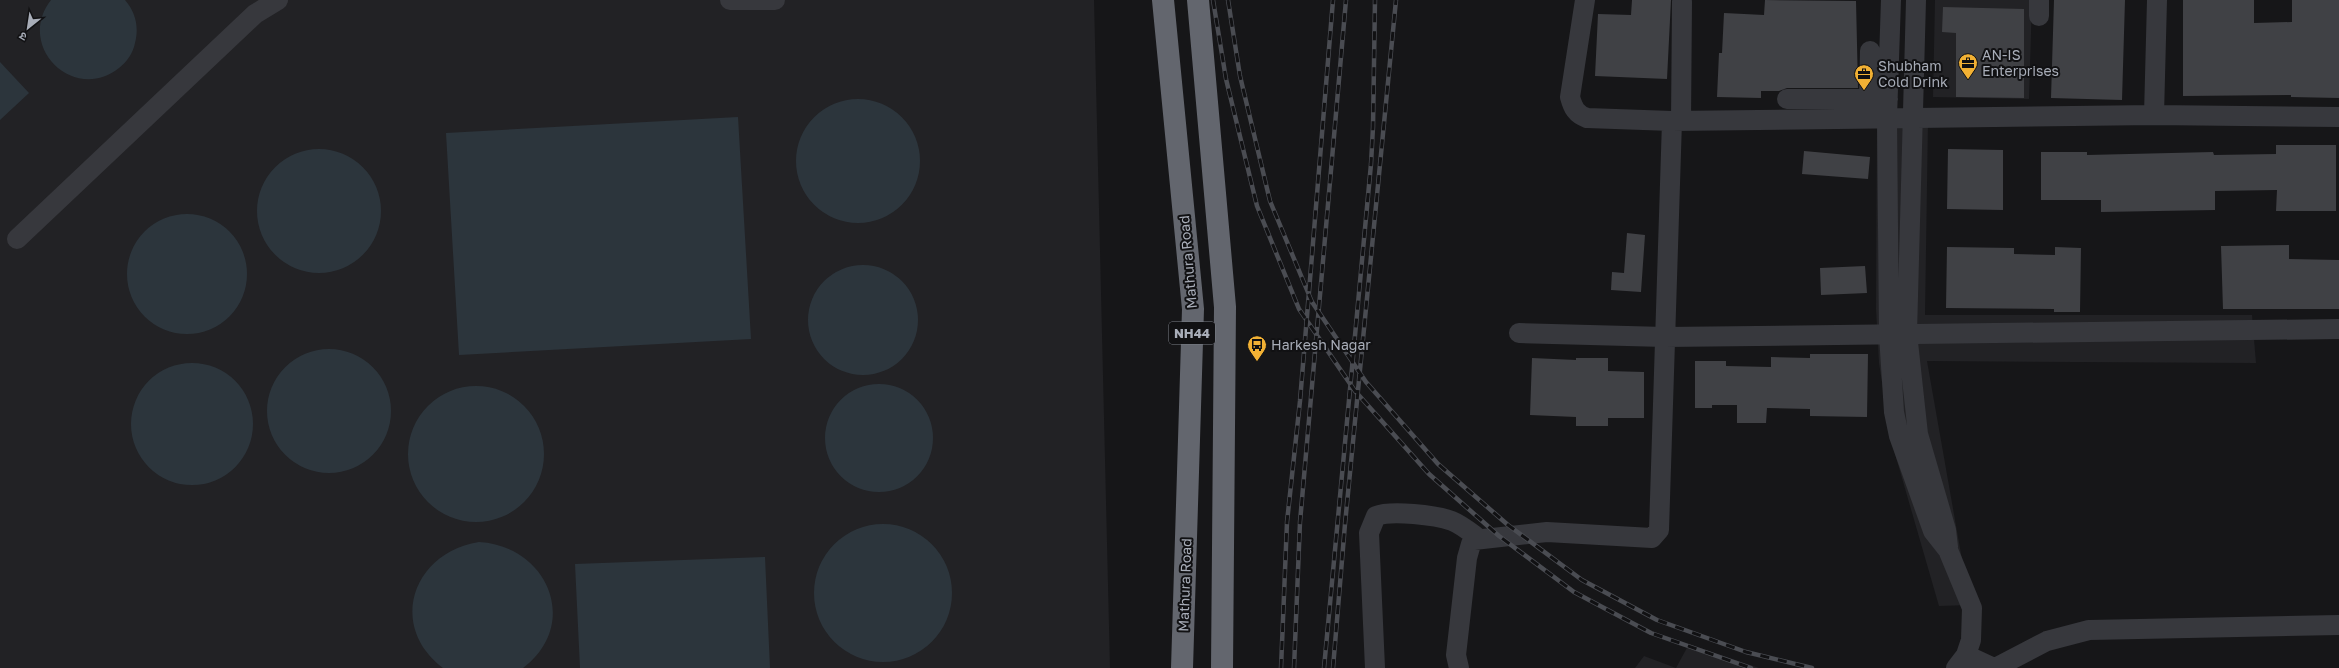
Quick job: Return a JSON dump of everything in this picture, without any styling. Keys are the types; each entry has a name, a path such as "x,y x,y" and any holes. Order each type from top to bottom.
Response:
{"highway":[{"name":"Mathura Road","path":"1163,0 1193,309 1182,668"},
{"name":"NH44","path":"1198,0 1225,307 1222,668"}],"street":[{"path":"17,239 255,14 278,0"},
{"path":"730,0 775,0"},
{"path":"1585,0 1570,97 1573,108 1579,115 1587,118 1676,121 1881,105"},
{"path":"1881,105 1891,0"},
{"path":"1898,334 1913,117 1916,0"},
{"path":"2154,115 2157,0"},
{"path":"1459,668 1456,655 1467,558 1471,544 1478,538 1547,532 1652,538 1657,535 1660,514 1665,336 1682,2"},
{"path":"1870,51 1881,105 1898,334 1918,434 1946,530 1948,550 1972,608 1973,629 1961,662 1994,668 2047,642 2089,630 2339,625"},
{"path":"1787,99 1881,105 1913,117 2154,115 2339,117"},
{"path":"1519,333 1665,336 2339,329"},
{"path":"1375,668 1369,534 1376,516 1383,513 1451,520 1478,538"}],"shaded area":[{"path":"0,0 1094,0 1110,668 0,668"},
{"path":"51,0 125,0 132,10 136,20 137,31 131,54 122,66 102,77 84,79 68,74 55,65 45,51 40,35 42,18"},
{"path":"1935,0 2032,0 2029,99 1933,97"},
{"path":"0,62 29,93 0,120"},
{"path":"858,99 882,104 902,117 915,137 920,161 915,185 902,205 882,218 858,223 834,218 814,205 801,185 796,161 801,137 814,117 834,104"},
{"path":"738,117 751,339 459,355 446,133"},
{"path":"1877,122 1928,122 1925,315 2252,315 2256,363 1927,361 1970,605 1939,606 1891,440 1879,363 1876,309"},
{"path":"319,149 331,150 343,154 353,159 363,167 371,177 376,187 380,199 380,223 376,235 371,245 363,255 353,263 343,268 331,272 319,273 307,272 295,268 285,263 275,255 267,245 262,235 258,223 257,211 258,199 262,187 267,177 275,167 285,159 295,154 307,150"},
{"path":"187,214 210,218 230,231 243,251 247,274 243,297 230,317 210,330 187,334 164,330 144,317 131,297 127,274 131,251 144,231 164,218"},
{"path":"863,265 884,269 902,281 914,299 918,320 914,341 902,359 884,371 863,375 842,371 824,359 812,341 808,320 812,299 824,281 842,269"},
{"path":"329,349 341,350 353,354 373,367 386,387 390,399 390,423 386,435 373,455 353,468 341,472 329,473 317,472 305,468 285,455 272,435 268,423 267,411 268,399 272,387 285,367 305,354 317,350"},
{"path":"192,363 216,367 235,381 249,400 253,424 249,448 235,467 216,481 192,485 168,481 149,467 135,448 131,424 135,400 149,381 168,367"},
{"path":"879,384 900,388 917,400 929,417 933,438 929,459 917,476 900,488 879,492 858,488 841,476 829,459 825,438 829,417 841,400 858,388"},
{"path":"476,386 502,391 524,406 539,428 544,454 539,480 524,502 502,517 476,522 450,517 428,502 413,480 408,454 413,428 428,406 450,391"},
{"path":"876,524 890,524 909,529 932,544 947,567 951,580 951,606 947,619 932,642 909,657 890,662 876,662 857,657 834,642 819,619 814,600 814,586 819,567 834,544 857,529"},
{"path":"479,542 503,547 523,557 539,572 549,590 553,610 550,630 541,650 523,668 443,668 426,651 416,632 412,612 415,593 424,575 438,560 456,549"},
{"path":"765,557 770,668 580,668 575,564"},
{"path":"1689,644 1759,668 1676,668"},
{"path":"1644,656 1676,668 1635,668"}],"building":[{"path":"1632,0 1671,0 1667,79 1595,76 1598,14 1631,15"},
{"path":"1765,0 1856,1 1858,88 1787,88 1779,91 1761,91 1761,98 1717,97 1719,53 1722,53 1724,13 1764,15"},
{"path":"2054,0 2125,0 2122,100 2051,98"},
{"path":"2183,0 2254,0 2254,23 2292,22 2292,0 2339,0 2339,98 2291,97 2291,95 2183,96"},
{"path":"1943,7 2024,9 2024,98 1956,97 1956,33 1942,32"},
{"path":"2276,145 2336,145 2336,211 2276,211 2277,190 2215,191 2215,210 2101,212 2101,200 2041,200 2041,152 2087,152 2087,155 2213,152 2214,155 2276,154"},
{"path":"1948,149 2003,150 2003,210 1947,209"},
{"path":"1804,151 1870,157 1868,179 1802,174"},
{"path":"1627,233 1645,235 1641,292 1611,290 1612,272 1624,273"},
{"path":"2289,245 2289,259 2339,260 2339,309 2223,309 2221,246"},
{"path":"1947,247 2014,248 2014,254 2055,255 2055,247 2081,248 2080,312 2054,312 2054,309 1946,308"},
{"path":"1865,266 1867,293 1821,295 1820,268"},
{"path":"1810,354 1868,354 1867,417 1810,416 1810,409 1767,408 1766,423 1737,423 1737,405 1712,405 1712,408 1695,408 1695,361 1726,361 1726,366 1771,367 1771,357 1810,358"},
{"path":"1532,358 1576,360 1576,358 1608,358 1608,371 1644,372 1644,418 1608,418 1608,426 1576,426 1576,417 1530,415"}],"railway":[{"path":"1213,0 1226,79 1257,206 1299,309 1355,391 1429,474 1499,536 1574,592 1651,633 1751,668"},
{"path":"1228,0 1240,76 1270,201 1312,302 1366,382 1438,464 1508,525 1582,580 1657,620 1746,652 1812,668"},
{"path":"1281,668 1287,522 1300,401 1333,0"},
{"path":"1294,668 1300,522 1346,0"},
{"path":"1324,668 1371,164 1375,0"},
{"path":"1333,668 1345,524 1396,0"}],"place":[{"name":"AN-IS Enterprises","path":"1968,80"},
{"name":"Shubham Cold Drink","path":"1864,91"},
{"name":"Harkesh Nagar","path":"1257,362"}]}
